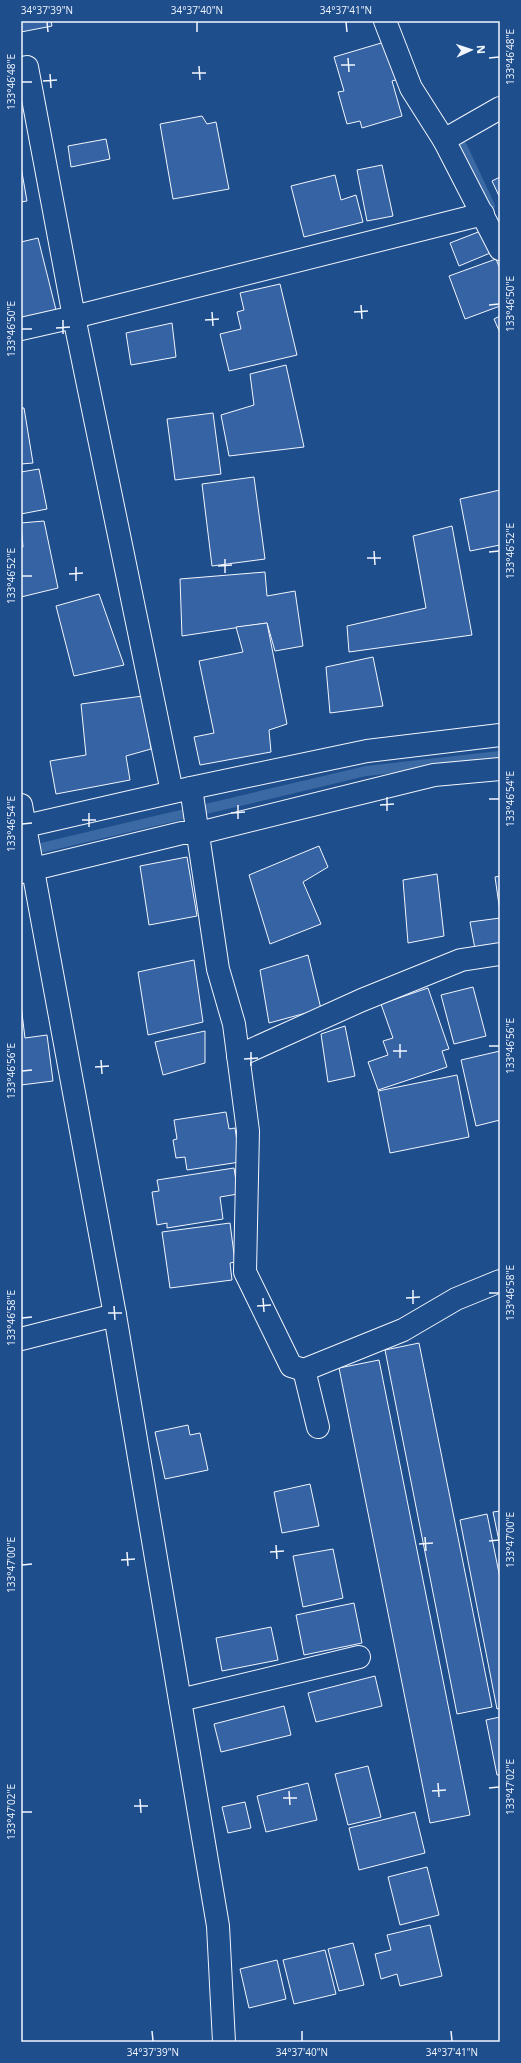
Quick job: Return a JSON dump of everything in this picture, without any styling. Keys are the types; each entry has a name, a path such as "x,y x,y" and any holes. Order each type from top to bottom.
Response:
{"street":[{"path":"385,21 411,88 451,136 483,214 500,249"},
{"path":"21,68 27,67 74,317 190,806 218,969 234,1024 248,1131 245,1272 291,1366 304,1370 403,1330 456,1299 500,1281"},
{"path":"451,136 500,108"},
{"path":"21,329 483,214"},
{"path":"26,842 190,806 367,751 500,735"},
{"path":"190,806 500,769"},
{"path":"26,842 182,833 190,806"},
{"path":"26,842 115,1315 218,1926 224,2042"},
{"path":"238,1056 362,1000 461,960 500,954"},
{"path":"21,1339 115,1315"},
{"path":"304,1370 318,1427"},
{"path":"180,1700 359,1657"}],"building":[{"path":"21,21 51,21 52,26 21,32"},
{"path":"388,41 399,79 392,81 402,116 362,128 360,121 347,124 338,92 344,91 334,57"},
{"path":"202,116 207,124 216,122 229,189 173,199 160,124"},
{"path":"106,139 110,159 71,167 68,146"},
{"path":"382,165 393,216 367,221 357,170"},
{"path":"21,167 27,201 21,202"},
{"path":"335,175 341,200 356,195 363,222 304,237 291,186"},
{"path":"500,177 500,198 492,181"},
{"path":"486,229 495,251 459,266 450,243"},
{"path":"38,238 57,314 21,323 21,242"},
{"path":"496,259 500,269 500,306 465,319 449,276"},
{"path":"280,284 297,355 229,371 220,334 241,329 237,312 244,310 240,293"},
{"path":"500,316 500,333 494,319"},
{"path":"172,323 176,357 131,365 126,333"},
{"path":"286,365 304,447 229,456 221,415 254,405 250,374"},
{"path":"21,408 24,408 33,463 21,464"},
{"path":"213,413 221,474 175,480 167,419"},
{"path":"39,469 47,509 21,514 21,472"},
{"path":"254,477 265,559 212,566 202,484"},
{"path":"500,490 500,545 470,551 460,499"},
{"path":"44,521 58,588 21,597 21,548 23,547 21,523"},
{"path":"452,526 472,635 349,652 347,626 426,608 413,536"},
{"path":"265,572 267,596 295,591 303,646 275,651 267,623 182,636 180,579"},
{"path":"99,594 124,665 74,676 56,606"},
{"path":"267,623 287,724 269,730 271,752 200,765 194,737 214,733 199,661 243,652 236,627"},
{"path":"373,657 383,706 330,713 326,667"},
{"path":"143,696 151,749 126,756 130,780 56,794 50,761 86,755 81,704"},
{"path":"319,846 328,867 303,882 321,924 270,944 249,875"},
{"path":"187,857 197,916 149,925 140,866"},
{"path":"437,874 444,936 408,943 403,880"},
{"path":"500,876 500,912 495,877"},
{"path":"500,918 500,945 475,949 470,922"},
{"path":"308,955 321,1009 269,1023 260,970"},
{"path":"194,960 203,1022 148,1035 138,972"},
{"path":"473,987 486,1036 454,1044 441,995"},
{"path":"428,988 449,1049 442,1051 447,1067 378,1090 368,1062 388,1055 383,1041 393,1038 381,1004"},
{"path":"21,1005 25,1038 47,1035 53,1081 21,1085"},
{"path":"345,1026 355,1076 328,1082 321,1034"},
{"path":"205,1031 205,1063 163,1075 155,1042"},
{"path":"500,1051 500,1120 476,1126 461,1060"},
{"path":"457,1075 469,1137 390,1153 378,1091"},
{"path":"226,1112 229,1129 235,1128 240,1162 187,1170 185,1157 176,1158 173,1140 177,1139 174,1120"},
{"path":"234,1168 238,1194 220,1197 223,1219 167,1228 167,1223 157,1225 152,1192 159,1191 157,1180"},
{"path":"230,1223 235,1262 230,1263 232,1280 170,1288 162,1232"},
{"path":"419,1343 492,1707 457,1714 385,1350"},
{"path":"379,1360 470,1815 430,1823 339,1368"},
{"path":"188,1425 190,1435 200,1433 208,1470 165,1479 155,1432"},
{"path":"310,1484 319,1526 282,1533 274,1492"},
{"path":"500,1511 500,1546 493,1512"},
{"path":"487,1514 500,1578 500,1708 497,1709 460,1520"},
{"path":"333,1549 343,1598 303,1607 293,1556"},
{"path":"354,1603 362,1643 304,1655 296,1615"},
{"path":"271,1627 278,1660 222,1671 216,1638"},
{"path":"375,1676 382,1706 316,1722 308,1693"},
{"path":"284,1706 291,1735 221,1752 214,1724"},
{"path":"500,1717 500,1775 497,1775 486,1720"},
{"path":"368,1766 381,1817 348,1825 335,1774"},
{"path":"308,1783 317,1820 266,1832 257,1796"},
{"path":"245,1802 251,1828 228,1833 222,1807"},
{"path":"415,1812 425,1853 359,1870 349,1828"},
{"path":"427,1867 439,1915 400,1925 388,1877"},
{"path":"430,1925 442,1976 400,1986 397,1974 381,1979 375,1954 391,1950 387,1935"},
{"path":"353,1943 364,1985 339,1991 328,1949"},
{"path":"325,1950 336,1994 294,2004 283,1960"},
{"path":"277,1960 286,1999 249,2008 240,1969"}],"waterway":[{"path":"452,133 462,146 490,206"},
{"path":"28,851 366,771 500,756"}]}
